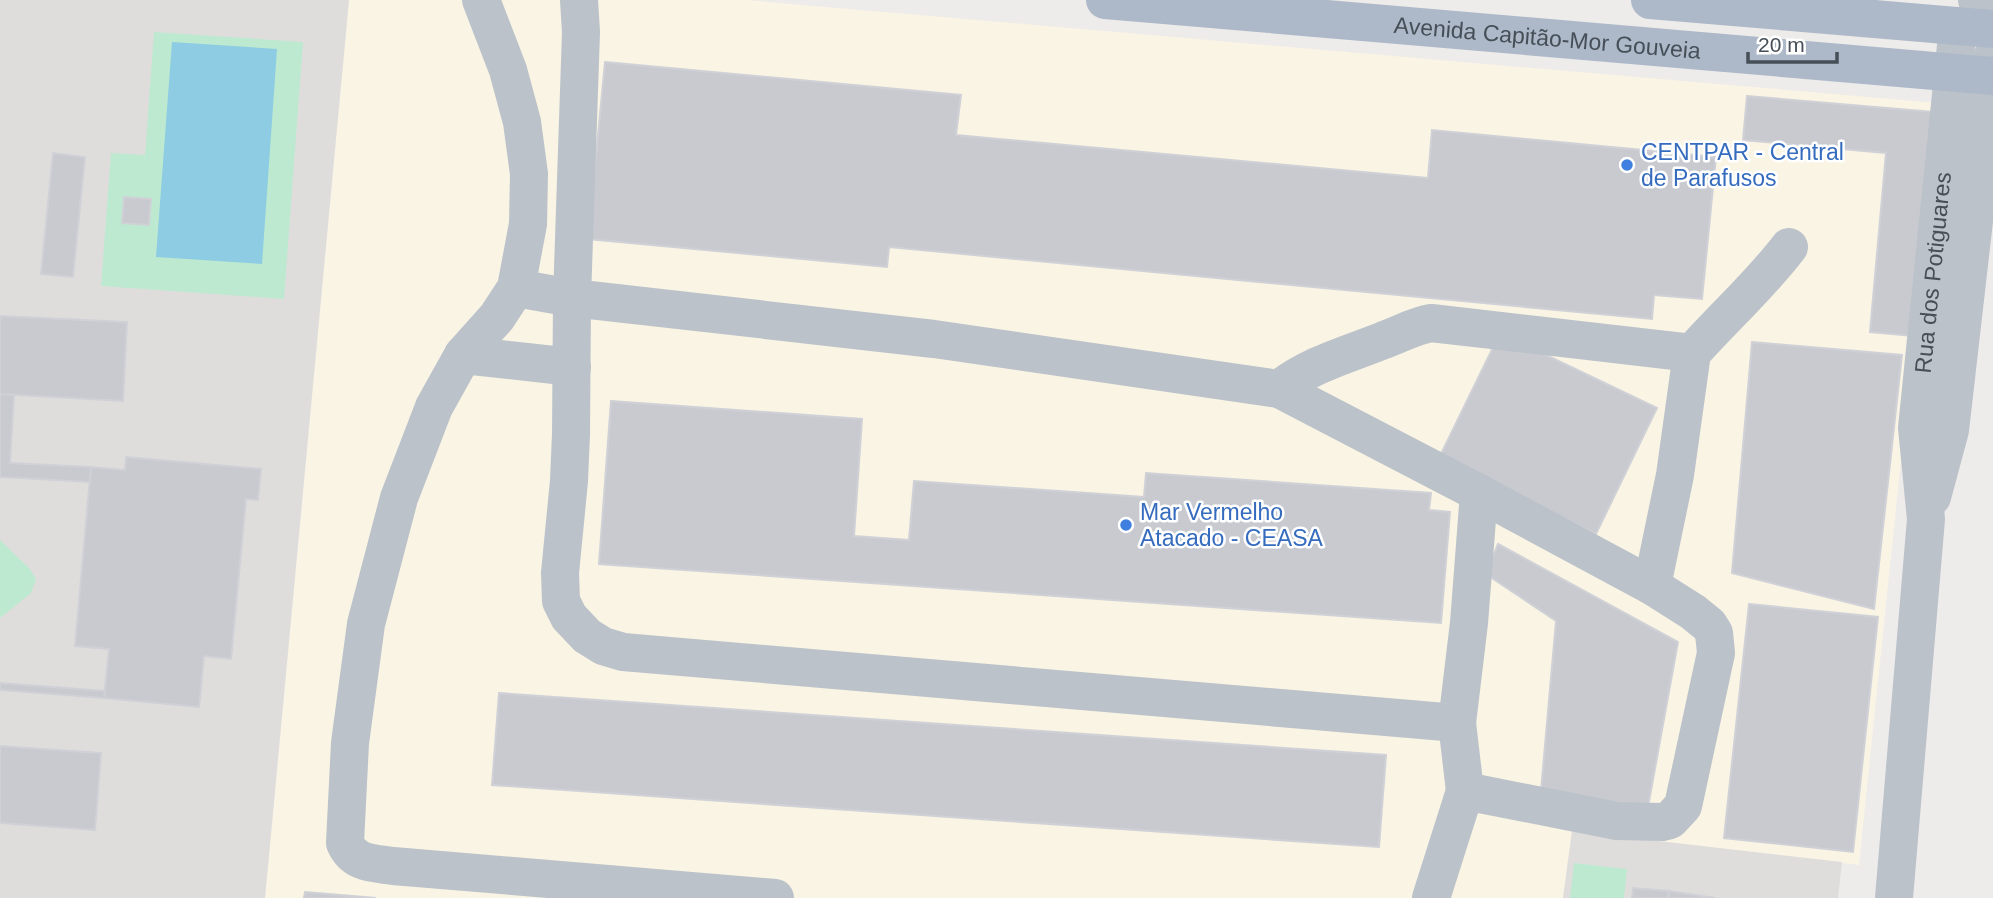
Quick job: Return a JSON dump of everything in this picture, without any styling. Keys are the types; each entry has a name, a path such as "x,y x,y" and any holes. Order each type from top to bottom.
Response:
{"main road":[{"name":"Avenida Capitão-Mor Gouveia","path":"1105,0 1953,72 1992,69"},
{"path":"1409,26 1445,0"},
{"name":"Avenida Capitão-Mor Gouveia","path":"1650,0 1814,7 1980,20"}],"street":[{"path":"481,0 508,70 522,122 530,174 528,224 516,288 497,317 463,355 434,407 399,498 366,624 350,743 345,843 349,853 366,863 775,898"},
{"path":"579,0 581,32 569,481 560,573 561,601 569,617 587,636 603,646 623,652 1457,723"},
{"name":"Rua dos Potiguares","path":"1926,519 1917,428 1953,72 1980,20"},
{"name":"Rua dos Potiguares","path":"1894,898 1926,519 1950,430 1992,69"},
{"path":"1652,586 1675,475 1692,353 1723,317 1768,275 1789,247"},
{"path":"516,288 572,298 934,339 1279,389 1479,492 1652,586 1701,618 1714,633 1716,644 1713,672 1683,806 1670,820 1616,821 1465,792"},
{"path":"1279,389 1300,373 1328,360 1384,340 1411,327 1432,323 1692,353"},
{"path":"463,355 572,367"},
{"path":"1432,898 1465,792 1457,723 1469,623 1479,492"}],"shaded area":[{"path":"0,0 349,0 265,898 0,898"},
{"path":"349,0 746,0 1938,103 1859,865 1572,831 1563,898 265,898"},
{"path":"1572,831 1842,862 1838,898 1563,898"}],"green space":[{"path":"154,32 303,42 284,299 101,286 111,153 145,155"},
{"path":"0,540 30,569 36,579 31,593 0,618"},
{"path":"1574,863 1627,869 1624,898 1570,898"}],"water":[{"path":"172,42 277,49 262,264 156,257"}],"building":[{"path":"605,62 961,95 956,135 1428,178 1432,130 1716,157 1702,299 1654,295 1652,319 889,247 887,267 588,239"},
{"path":"1747,96 1933,112 1913,336 1870,332 1886,153 1743,140"},
{"path":"53,153 85,157 73,277 41,274"},
{"path":"124,197 151,199 149,225 122,223"},
{"path":"0,316 127,322 123,401 0,394"},
{"path":"1500,333 1657,408 1596,534 1439,458"},
{"path":"1752,342 1902,355 1874,609 1732,573"},
{"path":"0,394 14,395 10,463 91,467 90,482 0,477"},
{"path":"611,401 862,419 854,536 909,540 914,481 1144,497 1146,473 1431,493 1429,510 1450,512 1441,623 599,564"},
{"path":"126,457 261,469 258,500 246,499 231,659 204,656 199,707 104,698 109,649 75,646 91,467 125,470"},
{"path":"1498,544 1678,642 1648,807 1541,791 1556,621 1486,574"},
{"path":"1749,604 1878,617 1853,852 1724,838"},
{"path":"0,683 105,691 104,698 0,690"},
{"path":"499,693 1386,755 1379,847 492,785"},
{"path":"0,746 101,753 95,830 0,823"},
{"path":"1633,888 1669,891 1668,898 1632,898"},
{"path":"1669,891 1715,898 1668,898"},
{"path":"305,892 376,898 304,898"}],"place":[{"name":"CENTPAR - Central de Parafusos","path":"1627,165"},
{"name":"Mar Vermelho Atacado - CEASA","path":"1126,525"}]}
